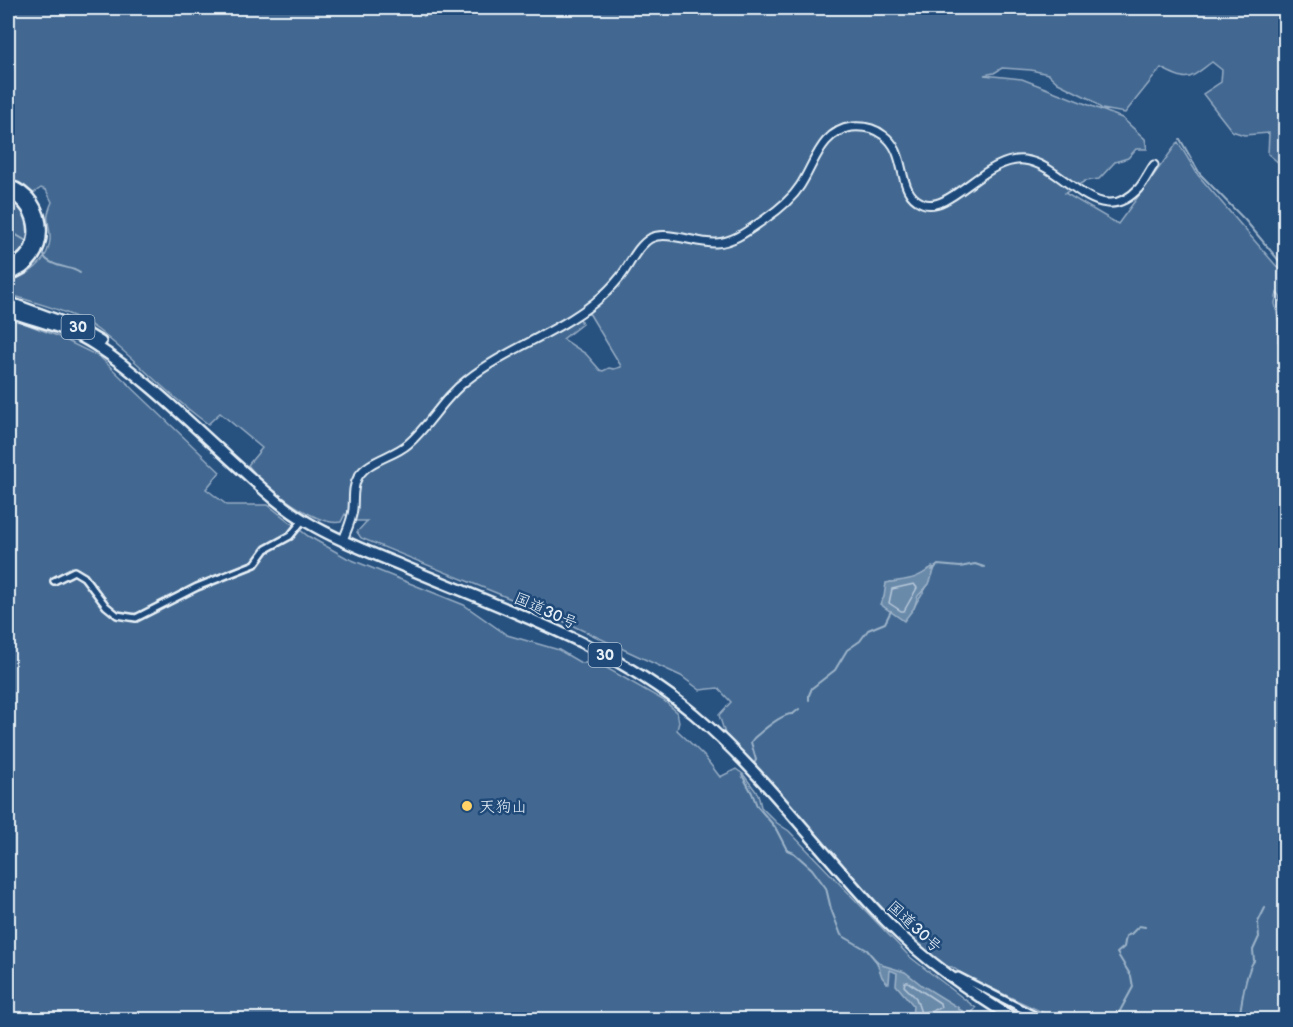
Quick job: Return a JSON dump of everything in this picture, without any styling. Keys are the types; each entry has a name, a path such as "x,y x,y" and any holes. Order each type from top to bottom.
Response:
{"highway":[{"path":"8,185 25,193 37,208 42,225 37,240 31,247 20,271 8,275"},
{"path":"8,192 20,199 30,212 37,240"},
{"path":"8,267 23,263"},
{"name":"国道30号","path":"8,302 63,321 88,333 115,354 135,375 270,495 303,520 343,540 567,635 624,665 670,696 717,735 746,764 888,922 952,979 1016,1020"},
{"name":"国道30号","path":"8,311 82,337 135,375"}],"street":[{"path":"343,540 352,518 354,488 359,475 370,465 394,454 408,444 446,400 468,379 591,306 612,286 641,247 652,238 664,235 715,243 725,242 743,234 789,200 801,184 821,146 836,132 862,127 871,128 887,137 897,150 909,193 914,199 928,205 943,202 1000,164 1021,159 1042,164 1079,192 1096,201 1115,202 1132,194 1140,187 1154,165"},
{"path":"54,581 74,571 84,577 106,606 117,615 135,618 197,586 255,564 266,549 290,536 303,520"},
{"path":"952,979 958,976 1044,1020"}],"shaded area":[{"path":"8,8 429,8 424,16 439,8 1089,8 1094,14 1091,8 1285,8 1285,168 1268,154 1269,133 1244,135 1232,131 1203,94 1221,82 1222,70 1212,62 1198,73 1188,77 1178,76 1161,68 1125,113 1102,109 1090,99 1058,83 1048,74 1002,68 984,75 1022,79 1122,118 1145,139 1147,149 1136,149 1128,158 1115,162 1099,179 1085,181 1065,193 1118,224 1178,142 1198,175 1285,276 1285,325 1280,297 1277,293 1275,303 1279,323 1278,341 1282,350 1282,363 1286,365 1285,1019 1057,1019 967,977 952,967 943,966 902,930 726,737 719,715 731,702 718,688 700,690 681,676 543,612 361,538 357,532 367,521 356,521 345,514 341,522 331,522 305,511 277,493 248,465 262,448 220,413 208,424 179,402 112,341 88,323 8,294 8,281 30,272 45,255 50,240 48,218 52,202 46,190 41,188 32,194 21,184 8,180","holes":["589,313 621,366 621,367 600,370 586,354 563,339 582,324 580,318","929,569 932,572 929,582 914,608 884,597 890,582 911,580"]},
{"path":"8,199 23,212 29,228 26,245 11,258 8,256"},
{"path":"8,317 55,335 100,357 220,472 206,489 227,505 268,505 308,536 347,558 464,605 507,635 559,650 581,663 598,663 663,700 677,712 679,722 677,730 704,756 720,777 736,769 743,774 758,794 761,807 789,831 910,957 976,1008 965,1020 8,1019"}],"water":[{"path":"932,567 935,568 929,584 918,596 914,608 904,621 880,604 884,597 886,583 915,577"},
{"path":"876,960 882,965 905,972 959,1008 954,1015 949,1017 948,1014 912,1019 913,1005 896,985 897,973 890,970 889,983 887,983 882,977"}],"waterway":[{"path":"1180,139 1200,174 1245,220 1286,269"},
{"path":"8,230 28,242"},
{"path":"41,250 50,262 80,273"},
{"path":"932,570 938,565 960,567 975,564 984,567"},
{"path":"809,700 812,688 835,670 847,650 860,641 868,630 885,623 891,611"},
{"path":"754,764 756,760 751,742 754,738 779,719 799,709"},
{"path":"742,775 757,806 775,827 787,850 794,853 812,869 826,888 841,935 867,950 877,962"},
{"path":"1239,1020 1246,980 1254,961 1253,950 1259,937 1258,922 1265,908"},
{"path":"1115,1020 1133,987 1131,976 1117,953 1124,947 1126,936 1139,926 1145,927"},
{"path":"958,1009 978,1020"},
{"path":"1279,1020 1286,1017"},
{"path":"1263,1020 1270,1020"}],"place":[{"name":"天狗山","path":"467,806"}]}
